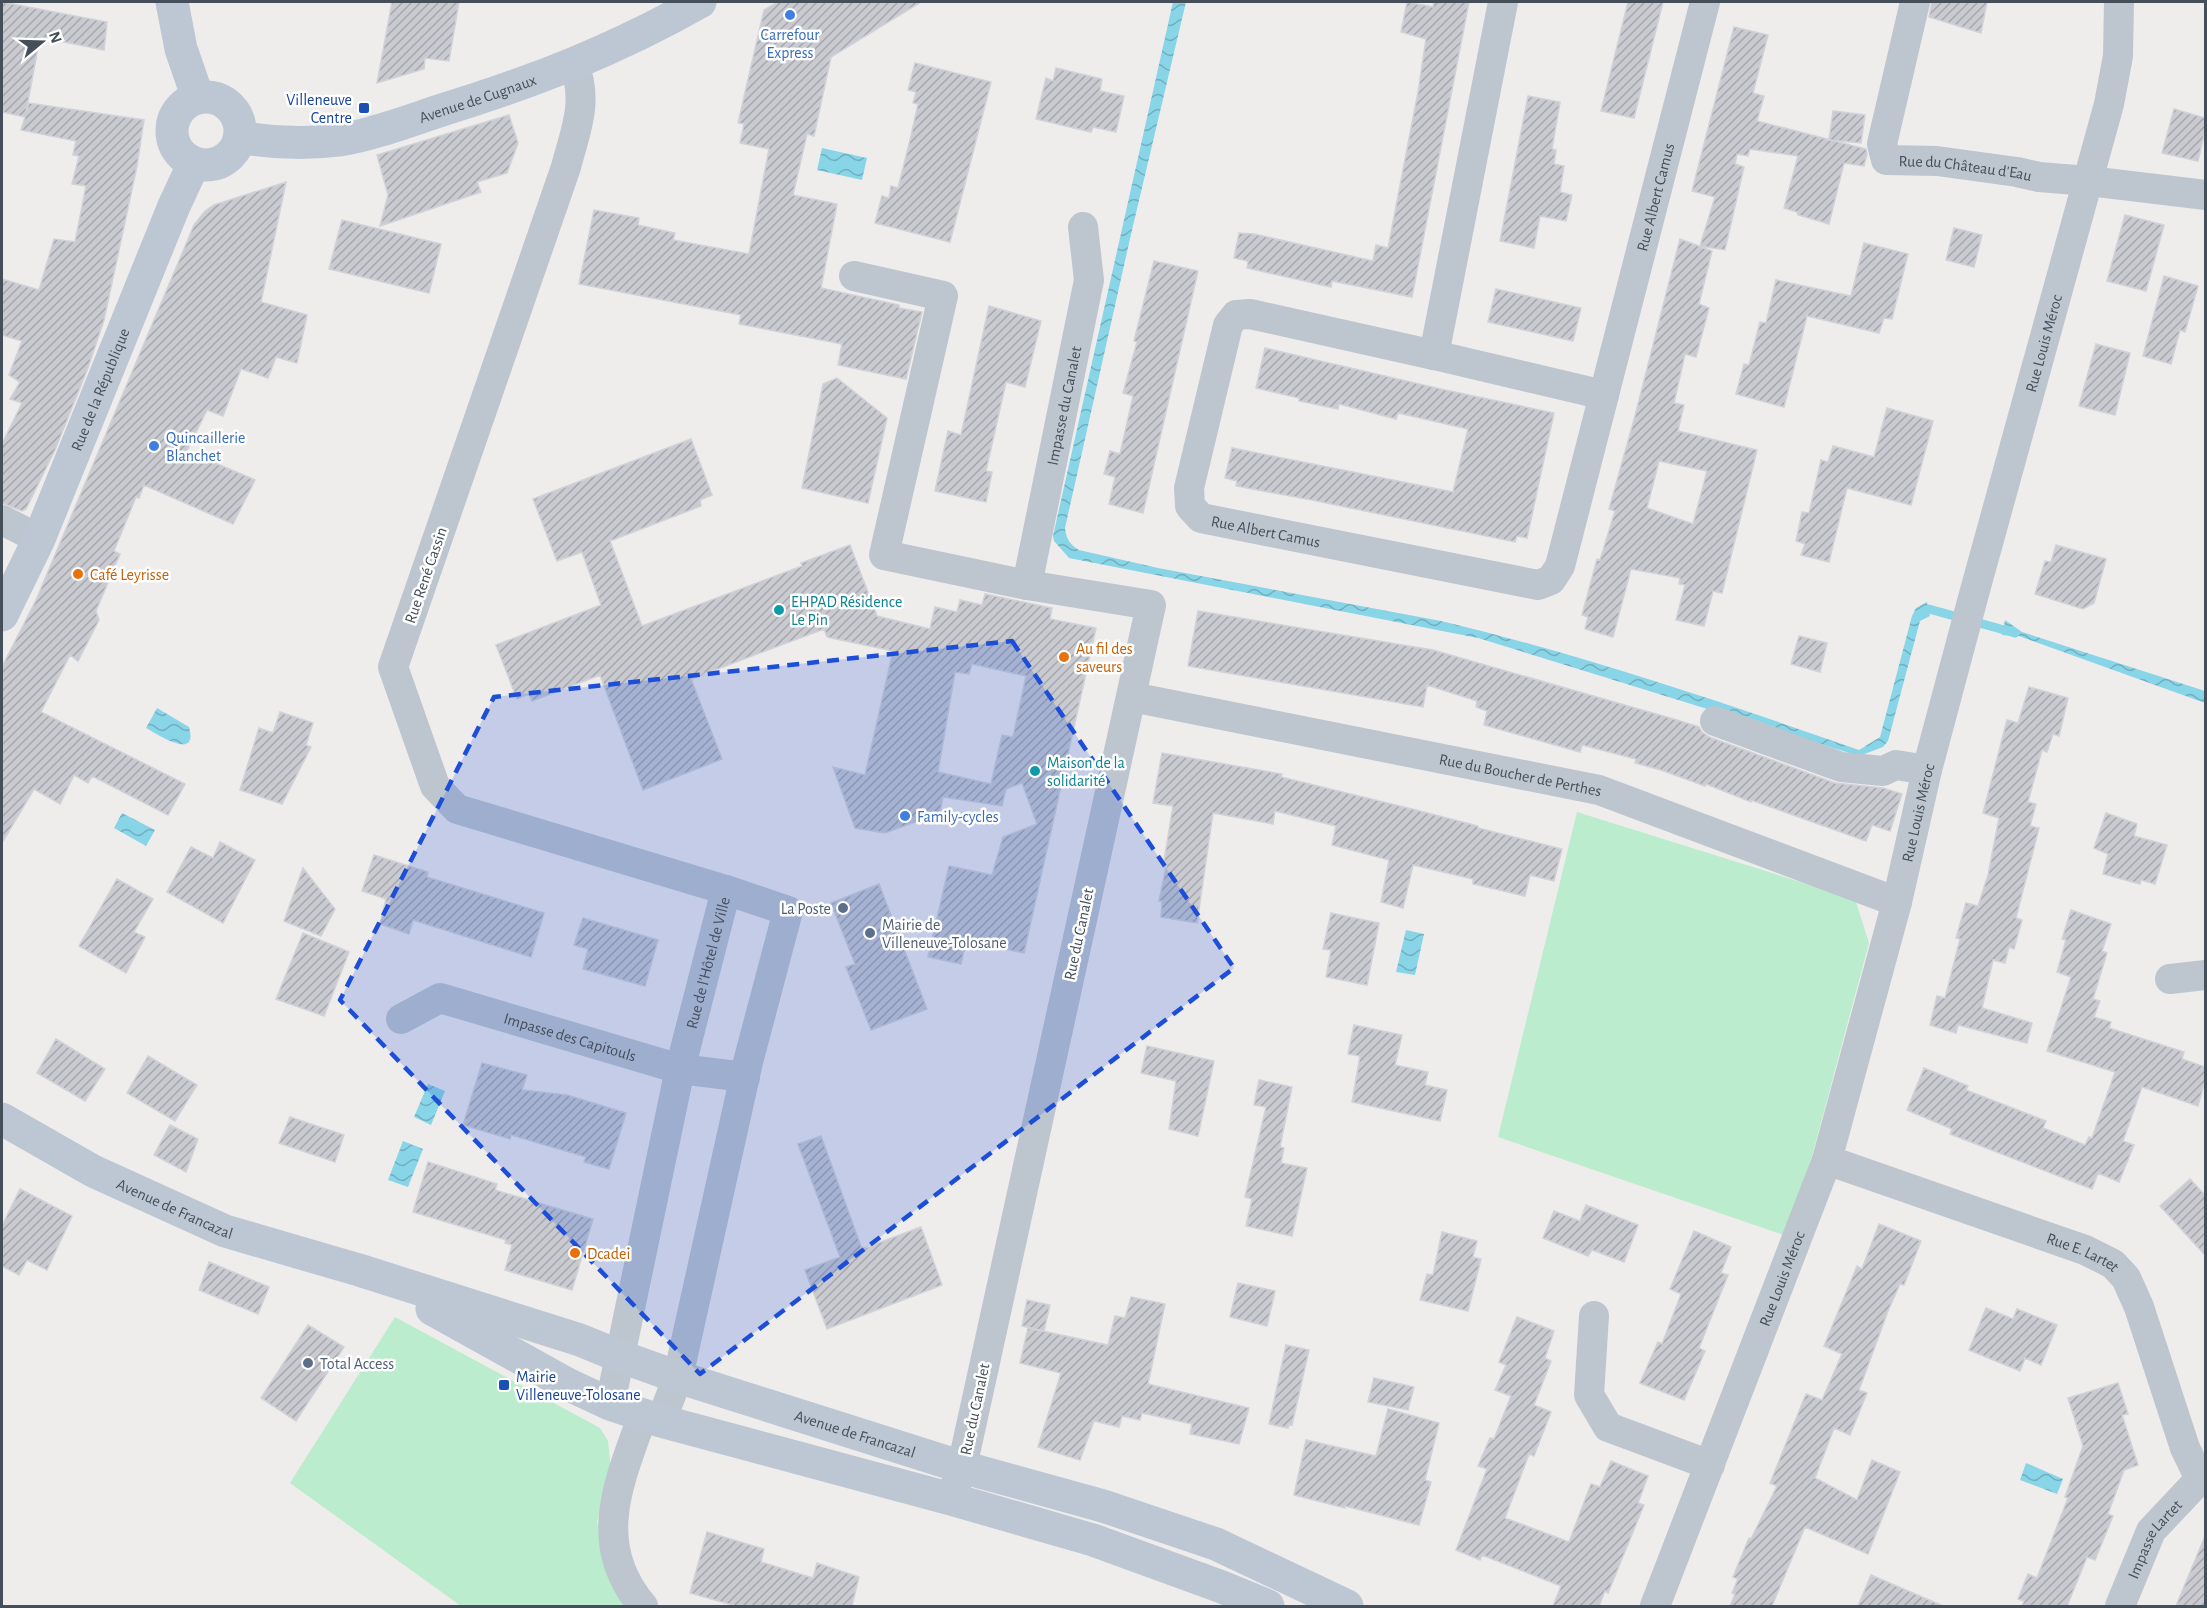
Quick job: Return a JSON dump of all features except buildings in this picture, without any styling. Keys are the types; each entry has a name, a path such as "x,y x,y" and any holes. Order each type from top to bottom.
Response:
{"main road":[{"path":"172,2 181,50 198,98"},
{"name":"Avenue de Cugnaux","path":"240,138 286,142 340,140 491,95 574,65 700,2"},
{"path":"211,97 230,107 239,121 240,138 227,159 211,165 194,163 177,148 172,125 178,111 184,105 198,98 211,97"},
{"name":"Rue de la République","path":"2,615 39,539 174,206 194,163"},
{"name":"Avenue de Francazal","path":"2,1119 93,1172 225,1231 359,1270 580,1340 678,1377 962,1467 1103,1506 1216,1544 1347,1606"},
{"name":"Avenue de Francazal","path":"359,1270 567,1384 610,1404 652,1418 1093,1540 1268,1606"}],"street":[{"path":"1434,355 1503,2"},
{"name":"Rue Albert Camus","path":"1604,395 1250,314 1236,315 1228,325 1225,337 1189,488 1190,506 1201,518 1539,585 1551,580 1560,566 1604,395 1705,2"},
{"name":"Rue du Château d'Eau","path":"1915,2 1882,144 1886,160 1937,161 2039,177 2205,195"},
{"name":"Rue Louis Méroc","path":"1655,1606 1827,1160 1896,902 1927,770 1974,594 2109,104 2118,56 2119,2"},
{"name":"Rue René Cassin","path":"574,65 581,81 581,113 566,167 393,667 435,786 457,809 726,890"},
{"name":"Impasse du Canalet","path":"1028,585 1089,280 1083,227"},
{"name":"Rue du Canalet","path":"854,276 944,296 884,555 1028,585 1151,605 962,1467 951,1499"},
{"path":"2,520 39,539"},
{"name":"Rue du Boucher de Perthes","path":"1132,697 1599,790 1896,902"},
{"path":"1715,722 1841,767 1883,771 1896,765 1927,770"},
{"name":"Rue de l'Hôtel de Ville","path":"610,1404 680,1069 726,890 788,911 746,1077 678,1377 652,1418 615,1499 612,1527 616,1557 627,1586 643,1606"},
{"path":"2170,979 2205,975"},
{"name":"Impasse des Capitouls","path":"401,1018 440,998 680,1069 746,1077"},
{"name":"Rue E. Lartet","path":"1827,1160 2085,1250 2113,1264 2126,1278 2139,1308 2185,1448 2203,1480"},
{"path":"1594,1316 1589,1395 1608,1427 1710,1465"},
{"name":"Impasse Lartet","path":"2120,1606 2151,1531 2203,1480"}],"highlighted area":[{"path":"1012,641 1234,968 700,1374 340,1000 494,697"}],"green space":[{"path":"1577,812 1855,899 1869,943 1812,1156 1784,1235 1498,1137"},
{"path":"395,1317 600,1428 608,1441 611,1469 597,1521 604,1564 629,1606 461,1606 290,1483"}],"water":[{"path":"1173,2 1186,2 1065,528 1067,538 1071,543 1079,550 1158,568 1441,621 1494,634 1652,680 1859,750 1880,737 1912,616 1916,608 1927,602 1930,616 1920,621 1888,741 1883,747 1859,756 1478,638 1069,558 1054,541 1053,536"},
{"path":"822,148 867,158 862,180 817,170"},
{"path":"2005,620 2022,632 2205,691 2205,703 2019,636 2002,635"},
{"path":"157,708 189,727 188,743 175,743 146,728"},
{"path":"122,813 155,830 146,846 114,828"},
{"path":"1406,930 1424,934 1415,975 1396,972"},
{"path":"428,1084 445,1091 431,1125 414,1117"},
{"path":"403,1141 423,1149 408,1187 388,1180"},
{"path":"2026,1463 2063,1479 2057,1494 2020,1480"}],"waterway":[{"path":"1919,614 1929,609 2015,633"}],"place":[{"name":"Carrefour Express","path":"790,15"},
{"name":"Villeneuve Centre","path":"364,108"},
{"name":"Quincaillerie Blanchet","path":"154,446"},
{"name":"Café Leyrisse","path":"78,574"},
{"name":"EHPAD Résidence Le Pin","path":"779,610"},
{"name":"Au fil des saveurs","path":"1064,657"},
{"name":"Maison de la solidarité","path":"1035,771"},
{"name":"Family-cycles","path":"905,816"},
{"name":"La Poste","path":"843,908"},
{"name":"Mairie de Villeneuve-Tolosane","path":"870,933"},
{"name":"Dcadei","path":"575,1253"},
{"name":"Total Access","path":"308,1363"},
{"name":"Mairie Villeneuve-Tolosane","path":"504,1385"}]}
